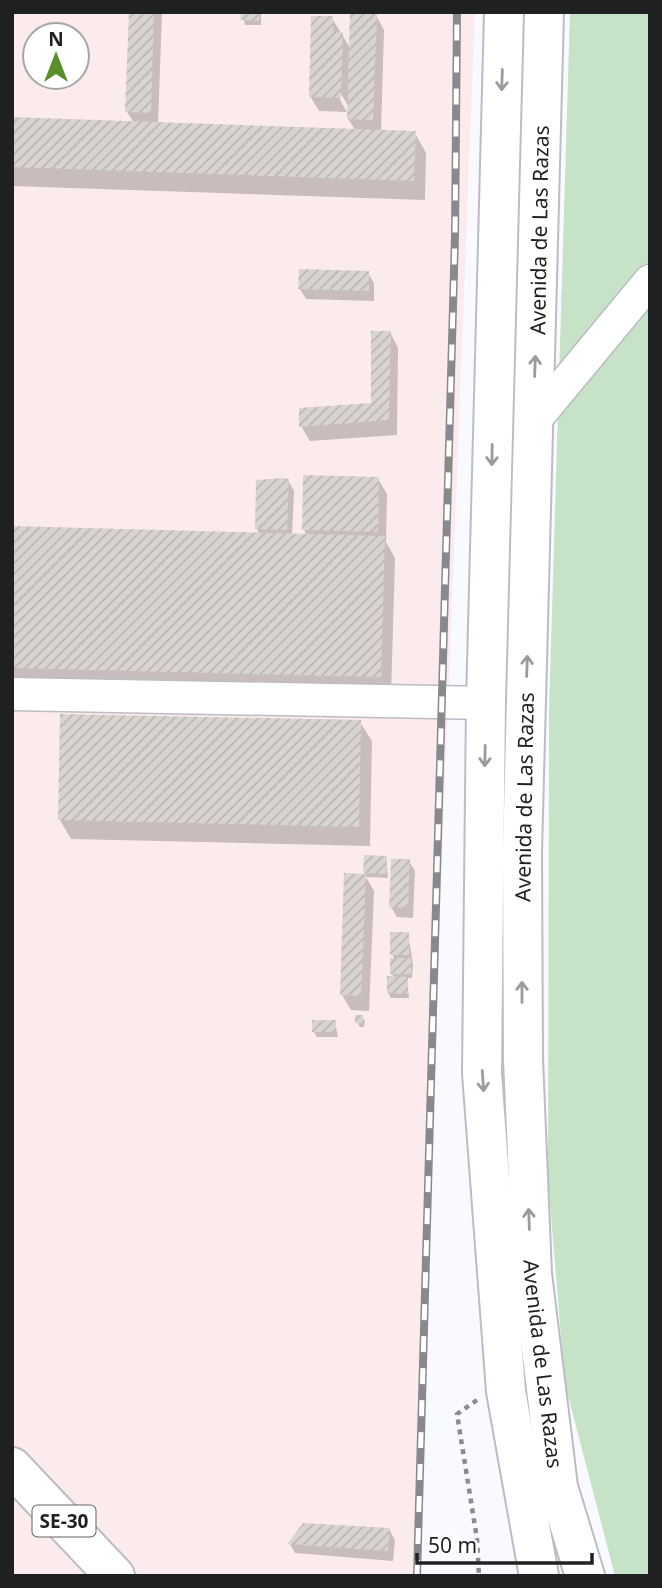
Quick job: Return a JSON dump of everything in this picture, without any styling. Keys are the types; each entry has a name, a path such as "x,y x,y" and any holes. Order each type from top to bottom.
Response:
{"main road":[{"name":"Avenida de Las Razas","path":"504,12 486,703 482,1073 506,1391 539,1576"},
{"name":"Avenida de Las Razas","path":"544,12 522,852 523,1059 532,1274 558,1487 585,1576"},
{"name":"SE-30","path":"12,1467 115,1576"}],"street":[{"path":"534,421 650,281"},
{"path":"12,694 486,703"}],"path":[{"path":"479,1576 477,1539 457,1413 468,1403 506,1391"}],"shaded area":[{"path":"12,12 475,12 428,1218 420,1576 12,1576"}],"green space":[{"path":"570,12 650,12 650,1576 615,1576 565,1384 548,1179 549,711"}],"building":[{"path":"129,12 154,12 151,113 125,112"},
{"path":"241,12 260,12 259,21 240,20"},
{"path":"350,12 377,13 373,120 347,119"},
{"path":"311,16 333,16 333,31 343,32 341,98 309,97"},
{"path":"12,117 416,131 414,181 12,167"},
{"path":"299,269 369,271 369,291 298,289"},
{"path":"371,331 391,331 389,420 299,427 299,408 371,403"},
{"path":"303,475 379,477 378,532 302,530"},
{"path":"289,479 287,530 255,529 256,480"},
{"path":"12,526 385,536 381,677 12,668"},
{"path":"60,714 361,720 359,827 58,820"},
{"path":"364,855 387,856 386,874 363,873"},
{"path":"391,859 410,859 408,908 389,907"},
{"path":"344,873 366,874 361,996 340,995"},
{"path":"390,932 409,932 409,955 390,955"},
{"path":"390,958 411,958 411,974 390,974"},
{"path":"387,976 408,977 408,994 387,993"},
{"path":"355,1015 363,1015 363,1023 355,1023"},
{"path":"312,1020 336,1020 336,1032 312,1032"},
{"path":"303,1523 390,1528 388,1551 287,1544"}],"railway":[{"path":"417,1576 455,236 457,12"}]}
